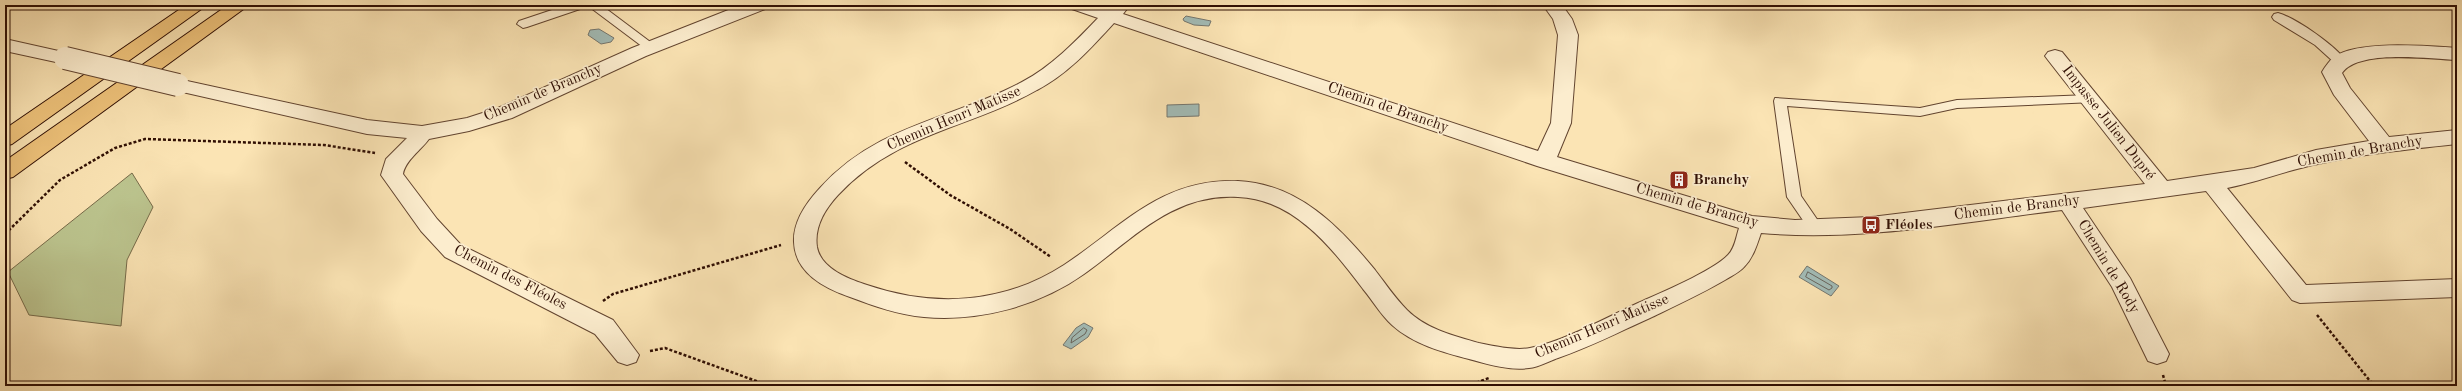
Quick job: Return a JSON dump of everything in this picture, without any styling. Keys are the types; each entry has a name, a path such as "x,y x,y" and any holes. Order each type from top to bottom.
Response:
{"highway":[{"path":"74,91 188,5"},
{"path":"5,139 198,5"},
{"path":"5,172 240,5"}],"street":[{"name":"Chemin de Branchy","path":"5,45 367,128 422,133 469,124 505,113 651,47 758,5"},
{"name":"Chemin de Branchy","path":"1079,5 1116,10 1545,161 1752,224 1816,228 1891,223 2068,202 2211,183 2254,175 2316,157 2384,145 2457,136"},
{"path":"1545,161 1561,123 1568,35 1556,6"},
{"name":"Chemin Henri Matisse","path":"1116,10 1063,64 1034,84 1009,96 898,140 840,180 822,199 809,220 804,238 806,249 812,263 831,280 889,303 939,310 1003,301 1030,292 1071,271 1162,204 1186,195 1209,189 1240,189 1269,193 1302,209 1321,223 1399,317 1415,329 1447,344 1490,355 1528,359 1578,341 1694,287 1735,263 1744,249 1752,224"},
{"path":"2384,145 2341,90 2332,72 2340,61 2356,55 2378,53 2457,54"},
{"name":"Impasse Julien Dupré","path":"2055,56 2161,189"},
{"name":"Chemin des Fléoles","path":"422,133 413,146 394,164 392,175 429,225 453,251 604,327 628,355"},
{"path":"2211,183 2300,294 2457,288"},
{"name":"Chemin de Rody","path":"2068,202 2122,284 2157,354"}],"lane":[{"path":"523,24 579,5"},
{"path":"592,5 651,47"},
{"path":"2278,17 2317,40 2332,51 2340,61"},
{"path":"1816,228 1794,196 1780,101 1920,112 1957,104 2089,99"}],"path":[{"path":"5,234 60,180 115,148 145,139 324,145 401,156"},
{"path":"885,148 950,195 1010,229 1071,271"},
{"path":"584,316 613,294 804,238"},
{"path":"2300,294 2374,386"},
{"path":"628,355 664,348 770,386"}],"green space":[{"path":"132,173 153,207 127,260 121,326 29,315 8,272"}],"water":[{"path":"1186,16 1211,21 1209,26 1194,25 1184,21 1183,19"},
{"path":"599,29 614,38 611,42 601,44 588,35 590,30"},
{"path":"1199,104 1199,116 1167,117 1167,105"},
{"path":"1807,266 1839,286 1831,296 1799,277"},
{"path":"1084,323 1093,328 1088,337 1071,349 1063,345 1076,328"}],"place":[{"name":"Branchy","path":"1679,180"},
{"name":"Fléoles","path":"1871,225"}]}
